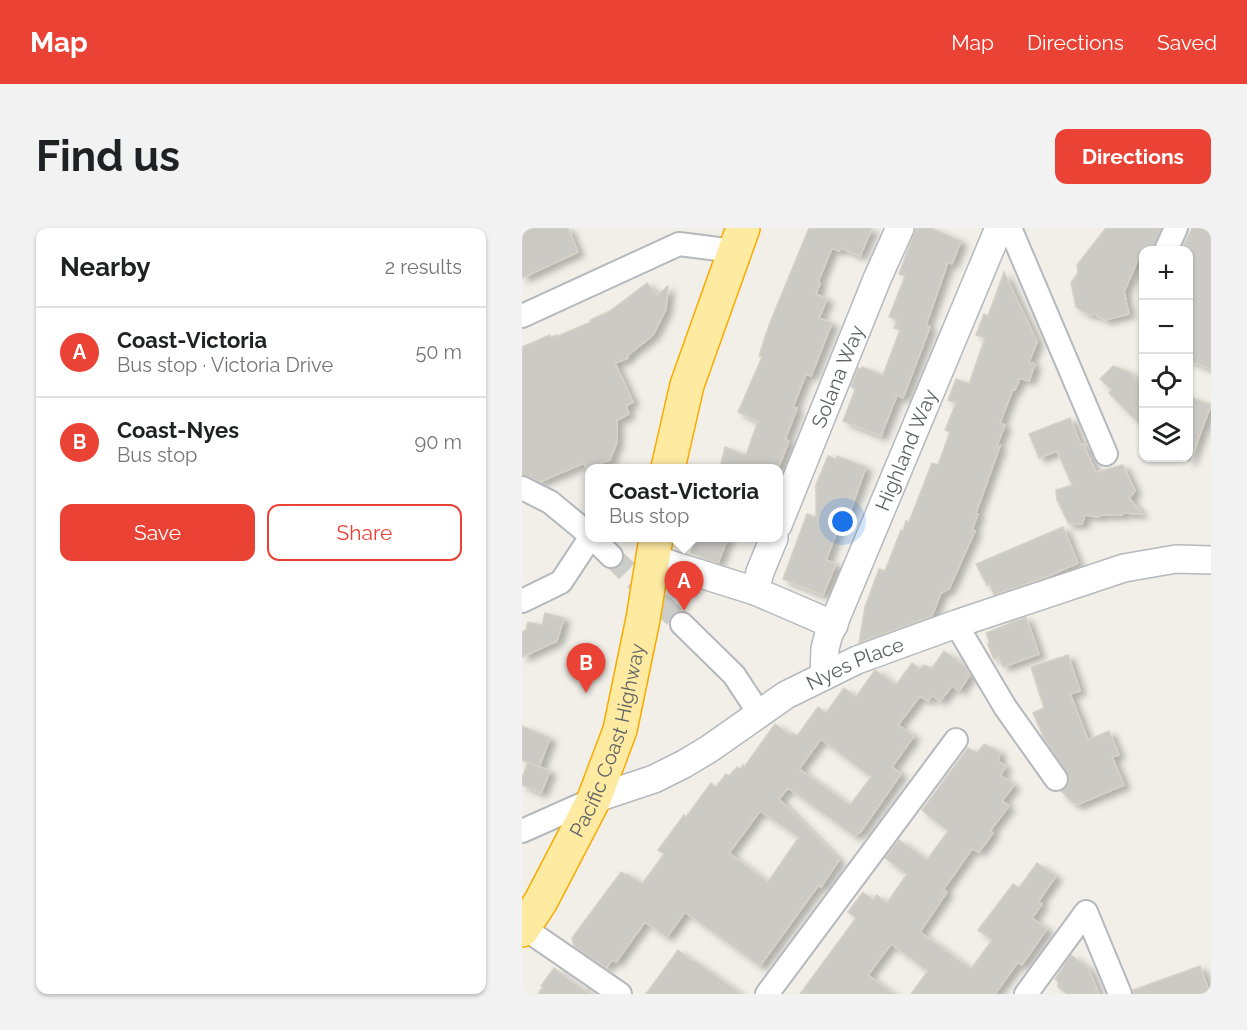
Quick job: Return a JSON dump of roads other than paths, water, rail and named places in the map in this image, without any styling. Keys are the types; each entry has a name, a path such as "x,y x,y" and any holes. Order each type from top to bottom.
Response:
{"highway":[{"path":"669,464 687,385 739,240"},
{"name":"Pacific Coast Highway","path":"523,929 541,901 594,799 620,730 639,642 654,548"}],"street":[{"name":"Solana Way","path":"783,513 900,228"},
{"name":"Highland Way","path":"824,676 825,649 834,625 999,228"},
{"path":"1010,228 1106,454"},
{"path":"1168,246 1176,228"},
{"path":"522,316 680,244 739,240"},
{"path":"522,488 550,502 585,531"},
{"path":"522,601 561,582 587,542"},
{"path":"597,542 611,556"},
{"path":"755,591 772,542"},
{"path":"654,548 834,625"},
{"name":"Nyes Place","path":"522,831 594,799 654,778 684,764 786,695 857,660 1124,568 1176,559 1211,560"},
{"path":"682,624 734,675 759,713"},
{"path":"956,624 1005,707 1056,779"},
{"path":"767,994 956,740"},
{"path":"1026,994 1086,912 1120,994"},
{"path":"523,929 620,994"}],"tunnel":[{"path":"611,556 682,624"}],"place":[{"name":"Coast-Victoria","path":"684,611"},
{"name":"Coast-Nyes","path":"586,693"}]}
